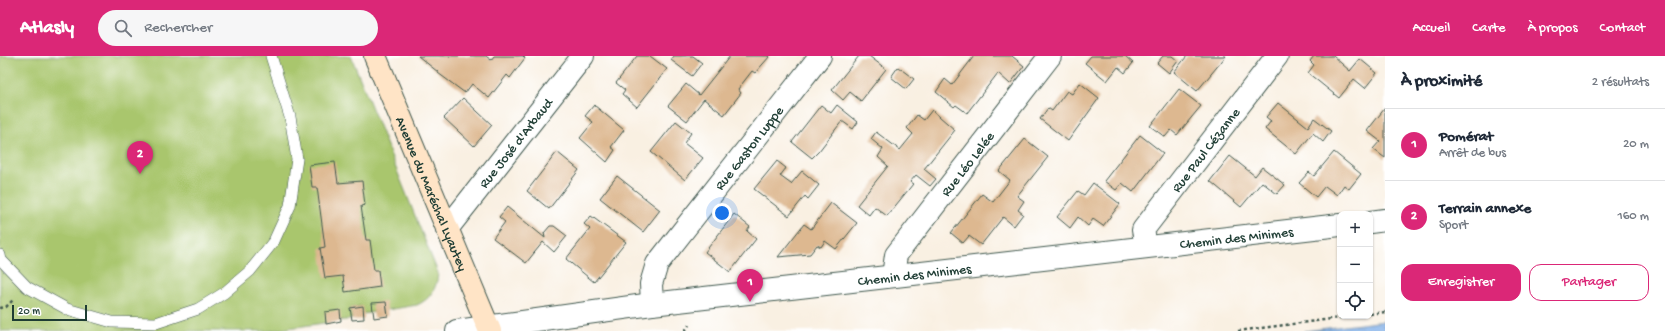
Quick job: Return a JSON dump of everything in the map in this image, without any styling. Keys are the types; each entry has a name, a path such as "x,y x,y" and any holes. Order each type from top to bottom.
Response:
{"main road":[{"name":"Avenue du Maréchal Lyautey","path":"375,56 490,328"}],"street":[{"name":"Rue José d'Arbaud","path":"447,229 583,56"},
{"name":"Rue Gaston Luppe","path":"652,304 650,284 657,264 820,56"},
{"name":"Rue Léo Lelée","path":"893,276 896,255 1050,56"},
{"name":"Rue Paul Cézanne","path":"1146,246 1143,230 1276,56"},
{"path":"1373,222 1385,220"},
{"name":"Chemin des Minimes","path":"457,331 490,328 652,304 1146,246 1337,225"}],"lane":[{"path":"0,255 1,260 27,287 67,309 112,322 156,323 198,309 224,293 250,271 274,241 290,206 296,159 290,117 271,56"}],"path":[{"path":"1373,314 1385,312"},
{"path":"1238,331 1337,318"}],"green space":[{"path":"0,56 351,56 438,273 435,288 426,300 417,305 363,314 361,306 350,308 352,319 268,331 0,331"}],"water":[{"path":"1385,321 1385,331 1304,331"}],"building":[{"path":"418,56 486,56 491,60 494,56 523,56 525,58 510,78 507,75 489,98 472,84 465,93"},
{"path":"637,56 650,56 667,69 637,107 622,94 625,90 616,83"},
{"path":"674,56 693,56 702,63 692,76 671,60"},
{"path":"730,56 770,56 755,73 752,71 738,89 741,93 724,115 704,99 687,121 668,106 686,84 699,95"},
{"path":"859,56 869,56 886,69 861,101 850,92 843,100 832,90"},
{"path":"974,56 1012,56 1024,66 1010,84 998,73 967,113 956,105 954,107 936,92 945,79 952,85"},
{"path":"1091,56 1125,56 1133,63 1125,73 1118,67 1107,81 1085,63"},
{"path":"1163,56 1172,56 1178,61 1169,73 1157,63"},
{"path":"1187,56 1226,56 1197,91 1174,72"},
{"path":"1314,56 1333,56 1350,71 1360,59 1377,73 1365,88 1354,79 1339,98 1308,73 1314,65 1310,61"},
{"path":"898,67 914,79 906,89 891,77"},
{"path":"1080,83 1099,98 1068,141 1040,119 1048,108 1052,111 1067,91 1072,94"},
{"path":"1179,89 1201,106 1177,135 1171,130 1165,137 1150,126"},
{"path":"463,98 492,125 474,146 444,118"},
{"path":"1278,103 1308,127 1314,118 1331,131 1323,142 1313,133 1296,154 1265,129 1271,121 1266,117"},
{"path":"594,105 624,130 611,147 615,150 607,162 580,138 593,122 585,116"},
{"path":"821,105 831,113 837,105 858,122 853,129 842,121 812,158 792,142"},
{"path":"1385,108 1385,158 1373,149 1380,141 1367,131"},
{"path":"932,110 955,130 924,169 936,179 930,186 916,175 910,182 913,184 887,216 875,207 869,215 857,205 888,166 878,157 883,149 871,139 876,132 900,150 913,134 907,128 917,115 924,120"},
{"path":"676,121 691,133 684,143 703,158 685,180 651,152"},
{"path":"1140,135 1163,153 1133,192 1122,183 1116,190 1104,181"},
{"path":"1025,139 1048,157 1017,196 1024,201 1018,210 1023,214 1014,226 1003,217 981,245 969,236 963,243 951,233 982,194 993,202 1010,180 999,171"},
{"path":"557,152 579,170 549,209 527,191"},
{"path":"1334,152 1361,174 1349,189 1344,185 1337,195 1325,186 1316,197 1299,183 1309,172 1314,176"},
{"path":"1230,156 1255,176 1262,167 1285,185 1277,194 1262,182 1241,207 1210,181"},
{"path":"777,161 786,168 780,176 791,184 802,171 819,185 808,199 805,196 789,216 754,189"},
{"path":"335,162 338,183 362,181 365,205 361,206 366,240 370,240 374,270 378,270 380,287 345,292 343,276 325,278 320,248 325,247 317,187 312,187 309,165"},
{"path":"617,176 660,210 643,232 600,198"},
{"path":"1093,183 1120,204 1103,226 1093,219 1088,226 1078,217 1070,228 1057,217 1078,191 1084,195"},
{"path":"831,203 857,223 836,249 825,241 821,247 817,245 810,254 778,257 804,224 811,229"},
{"path":"507,207 545,238 544,233 550,226 554,226 567,236 554,252 543,242 526,263 493,238 505,222 499,217"},
{"path":"734,214 750,227 747,231 756,239 730,272 705,252"},
{"path":"591,216 626,242 594,282 566,259 590,229 584,224"},
{"path":"386,302 388,316 374,318 372,303"},
{"path":"363,306 364,319 352,320 350,308"},
{"path":"340,310 341,321 326,324 325,312"}],"place":[{"name":"Terrain annexe","path":"140,174"},
{"name":"Pomérat","path":"750,302"}]}
